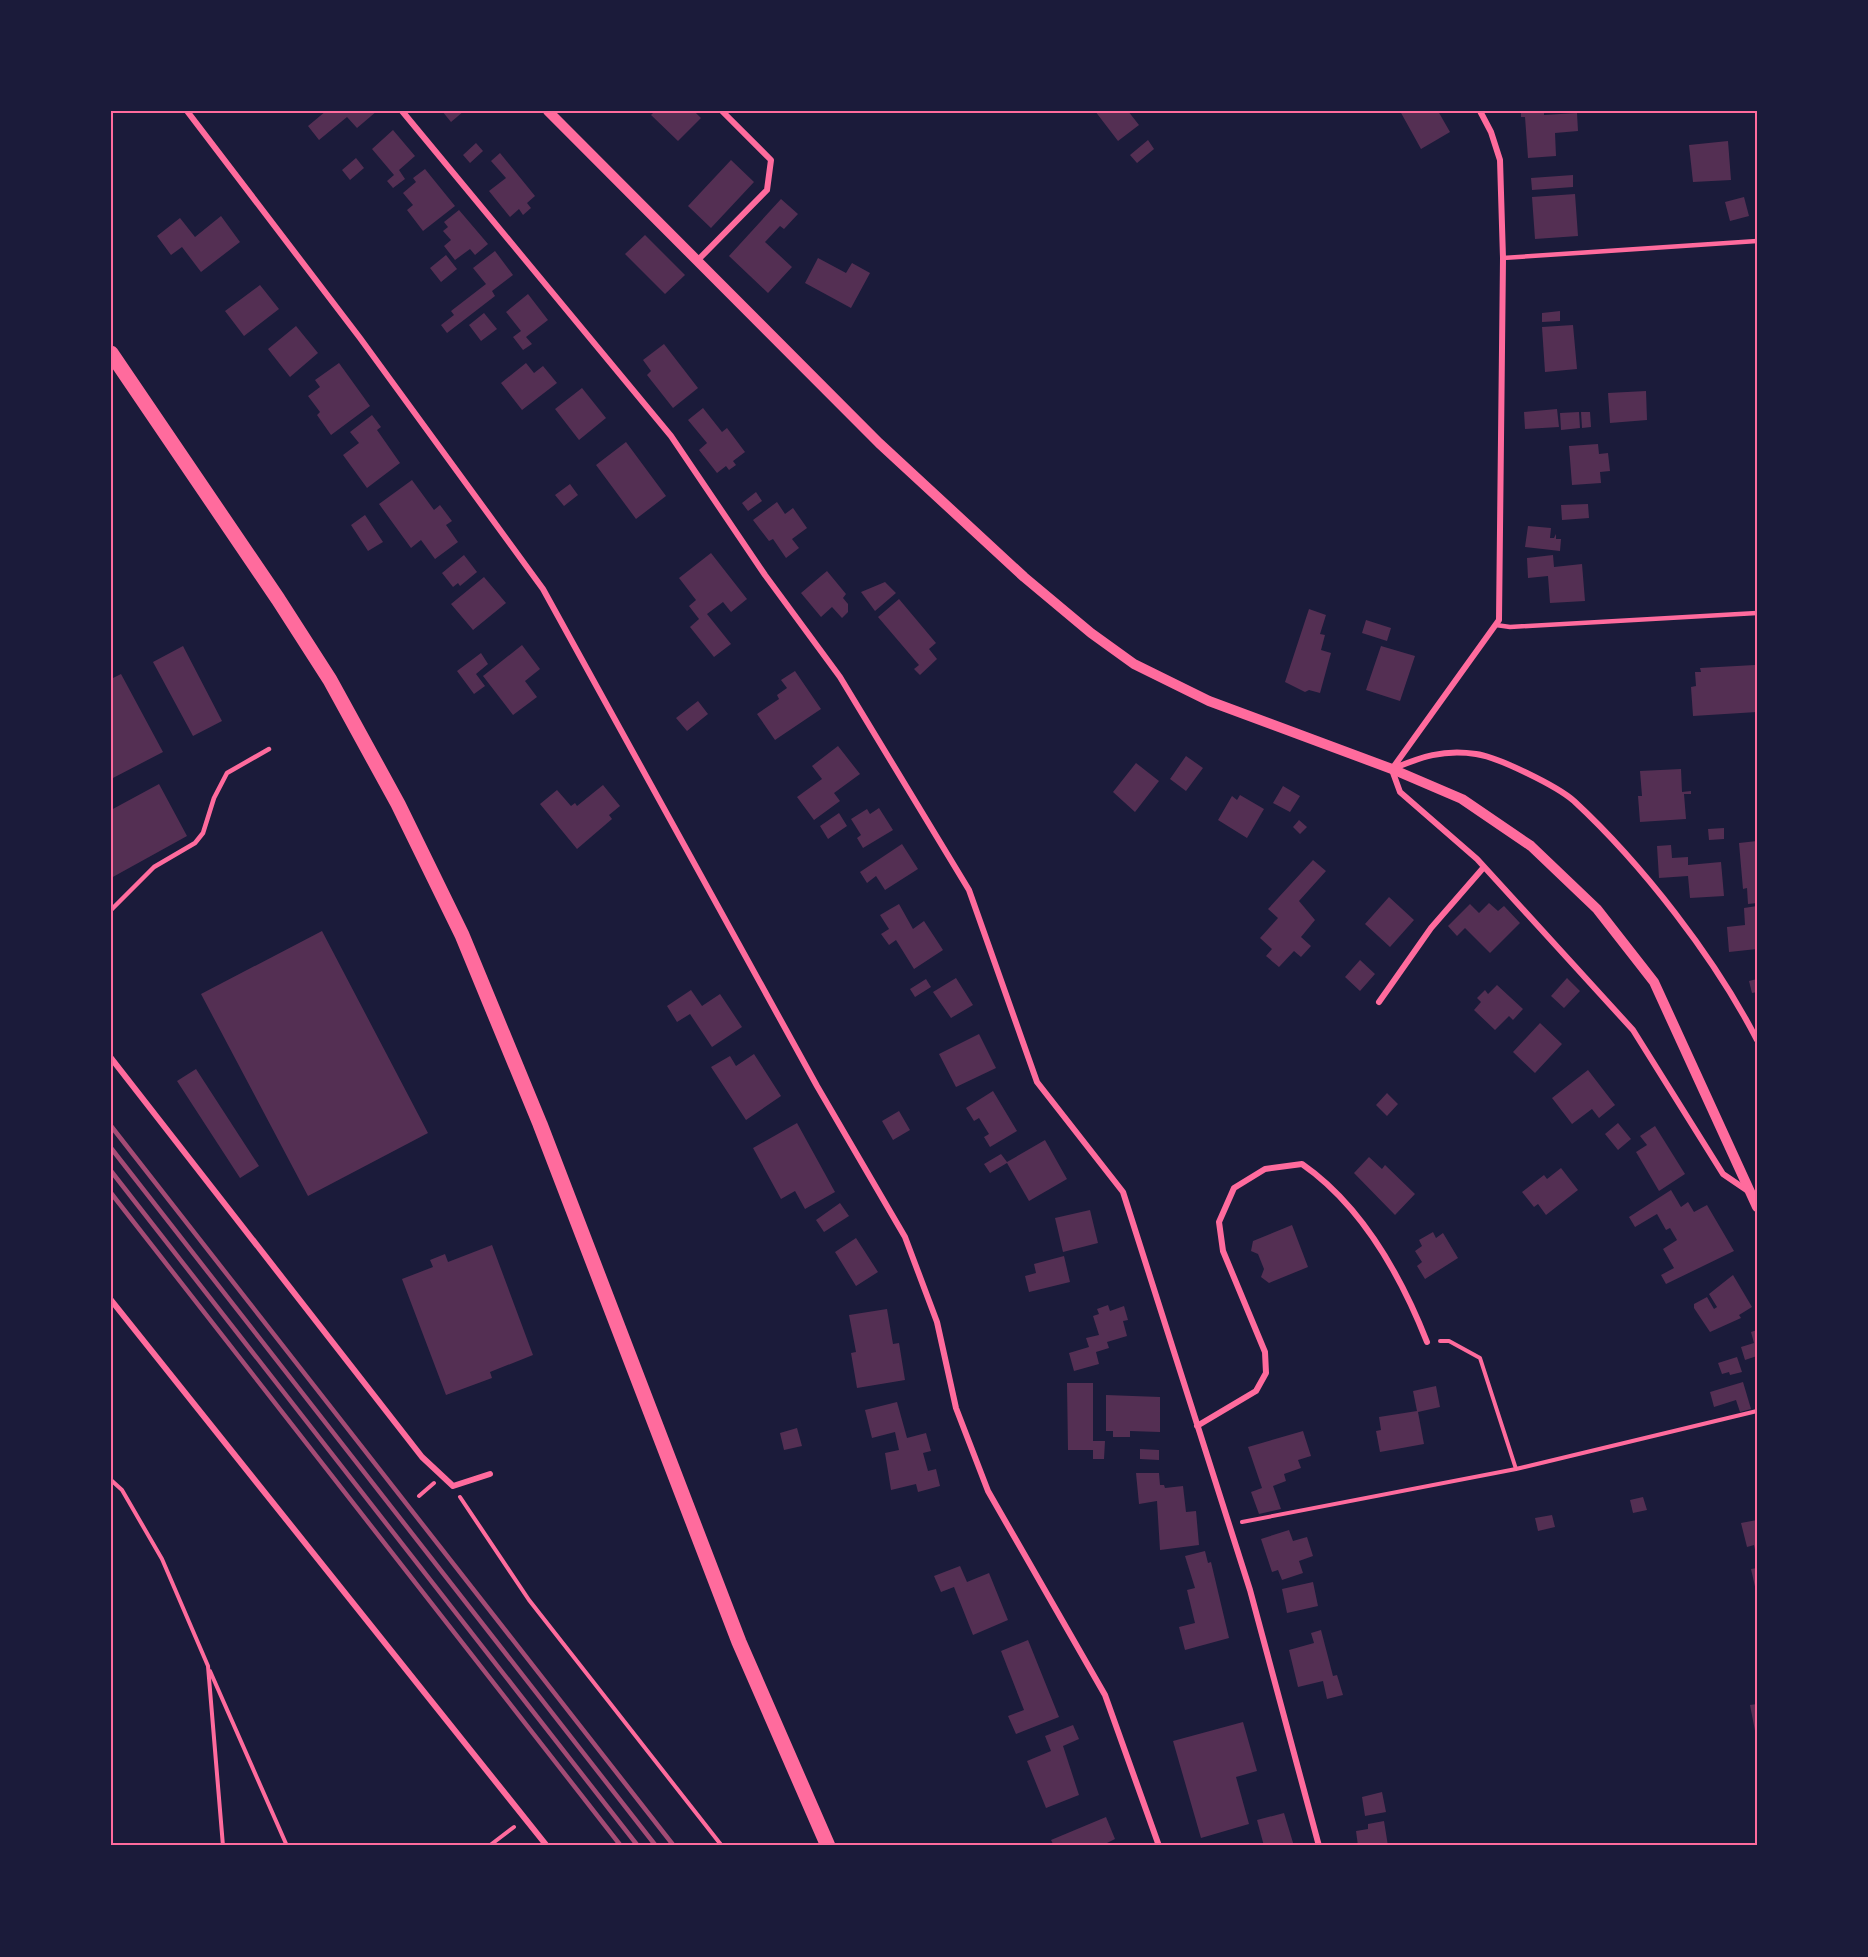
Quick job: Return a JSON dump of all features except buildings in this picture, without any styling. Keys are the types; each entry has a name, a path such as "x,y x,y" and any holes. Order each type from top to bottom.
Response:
{"main road":[{"path":"111,353 272,589 330,680 398,804 462,935 540,1124 739,1642 828,1846"}],"street":[{"path":"187,111 360,338 543,589 817,1086 905,1237 937,1322 956,1408 988,1491 1106,1695 1159,1846"},
{"path":"402,111 671,436 765,575 840,677 969,890 1037,1082 1123,1192 1250,1590 1319,1846"},
{"path":"548,111 879,443 1024,577 1091,633 1134,664 1209,701 1462,799 1531,846 1597,909 1654,982 1690,1056 1757,1207"},
{"path":"698,260 767,190 771,160 722,111"},
{"path":"1392,770 1496,626 1500,601 1503,258 1500,160 1491,132 1480,111"},
{"path":"1392,770 1431,753 1475,753 1501,760 1572,800 1652,884 1734,994 1757,1040"},
{"path":"1392,770 1400,792 1484,867 1634,1030 1723,1174 1749,1191"},
{"path":"1379,1002 1431,928 1484,867"},
{"path":"111,1058 422,1457 453,1486 490,1474"},
{"path":"1197,1426 1256,1391 1266,1373 1265,1352 1223,1251 1219,1222 1234,1188 1265,1169 1302,1164 1325,1180 1383,1254 1407,1292 1427,1342"},
{"path":"111,1300 547,1846"}],"lane":[{"path":"1503,258 1757,241"},
{"path":"1496,626 1757,613"},
{"path":"111,910 154,867 195,843 203,832 214,798 227,773 269,749"}],"path":[{"path":"1427,1342 1449,1341 1480,1358 1516,1469"},
{"path":"1252,1520 1516,1469 1757,1411"},
{"path":"111,1480 122,1490 162,1559 287,1846"},
{"path":"418,1496 432,1485"},
{"path":"453,1486 529,1600 722,1846"},
{"path":"208,1666 223,1846"},
{"path":"489,1846 525,1819"}],"railway":[{"path":"111,1126 674,1846"},
{"path":"111,1148 656,1846"},
{"path":"111,1171 638,1846"},
{"path":"111,1193 621,1846"}]}
